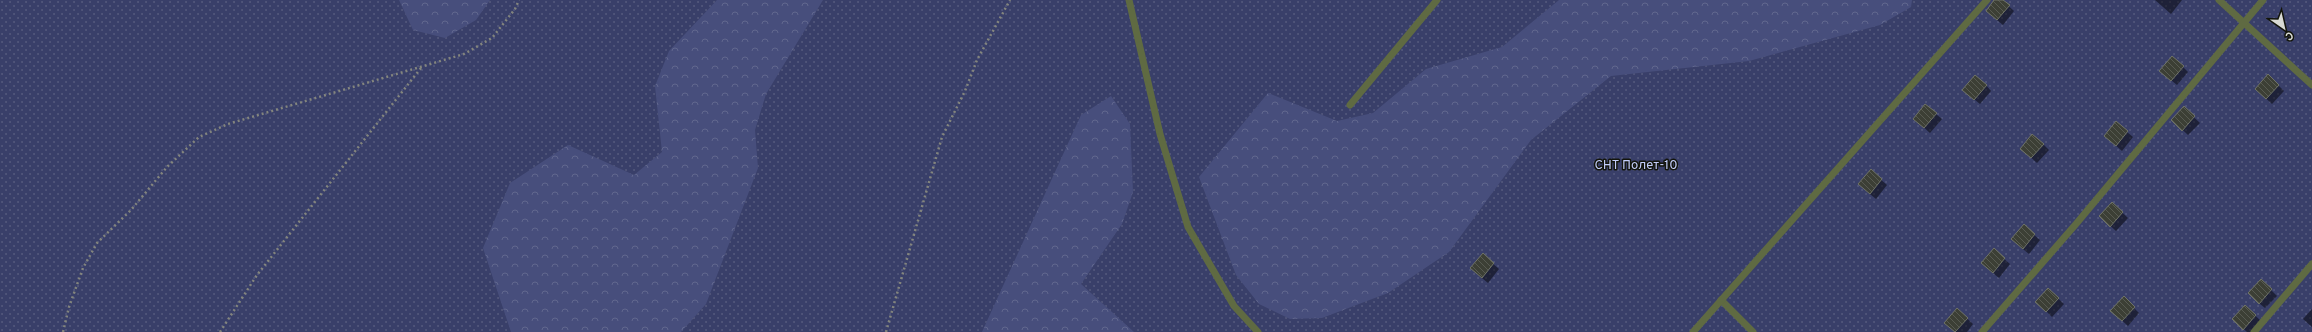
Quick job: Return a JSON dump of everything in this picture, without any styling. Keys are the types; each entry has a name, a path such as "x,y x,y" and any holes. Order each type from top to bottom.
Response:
{"lane":[{"path":"1129,0 1160,134 1188,227 1234,306 1258,332"},
{"path":"1350,105 1437,0"},
{"path":"1693,332 1987,0"},
{"path":"2218,0 2312,85"},
{"path":"1982,332 2076,224 2264,0"},
{"path":"2254,332 2312,264"},
{"path":"1721,300 1753,332"}],"path":[{"path":"63,332 69,307 83,268 97,243 131,210 167,167 200,137 228,124 464,54 492,38 515,9 519,0"},
{"path":"886,332 942,137 965,91 977,60 1010,0"},
{"path":"220,332 257,275 421,67"}],"green space":[{"name":"СНТ Полет-10","path":"0,0 2312,0 2312,332 0,332"},
{"path":"399,0 490,0 476,20 445,38 413,30"},
{"path":"717,0 823,0 766,94 755,130 758,168 706,304 681,332 511,332 483,248 510,183 568,145 634,175 662,152 655,86 669,51"},
{"path":"1559,0 1912,0 1911,7 1880,25 1749,61 1611,76 1531,140 1449,252 1388,293 1322,318 1290,319 1259,304 1236,275 1199,177 1268,93 1337,121 1373,113 1426,69 1502,47"},
{"path":"1111,96 1130,124 1133,192 1122,224 1081,284 1134,332 982,332 1081,115"}],"building":[{"path":"1994,0 2003,0 2010,5 1997,20 1986,11"},
{"path":"2172,56 2184,66 2171,81 2159,71"},
{"path":"2268,74 2279,85 2266,99 2255,89"},
{"path":"1975,75 1987,85 1974,100 1962,90"},
{"path":"1925,104 1937,113 1924,128 1913,119"},
{"path":"2184,106 2195,116 2182,131 2171,120"},
{"path":"2116,121 2128,131 2116,146 2104,136"},
{"path":"2032,134 2044,144 2031,158 2020,149"},
{"path":"1871,169 1882,179 1870,194 1858,184"},
{"path":"2112,202 2123,212 2110,227 2099,216"},
{"path":"2024,224 2035,234 2023,249 2011,239"},
{"path":"1994,248 2005,258 1993,273 1981,263"},
{"path":"1483,253 1494,263 1482,278 1470,268"},
{"path":"2261,279 2272,289 2259,304 2248,293"},
{"path":"2048,288 2059,298 2046,312 2035,302"},
{"path":"2124,296 2135,307 2122,321 2110,311"},
{"path":"2245,305 2256,315 2243,330 2232,319"},
{"path":"1957,308 1968,318 1955,332 1944,323"}]}
